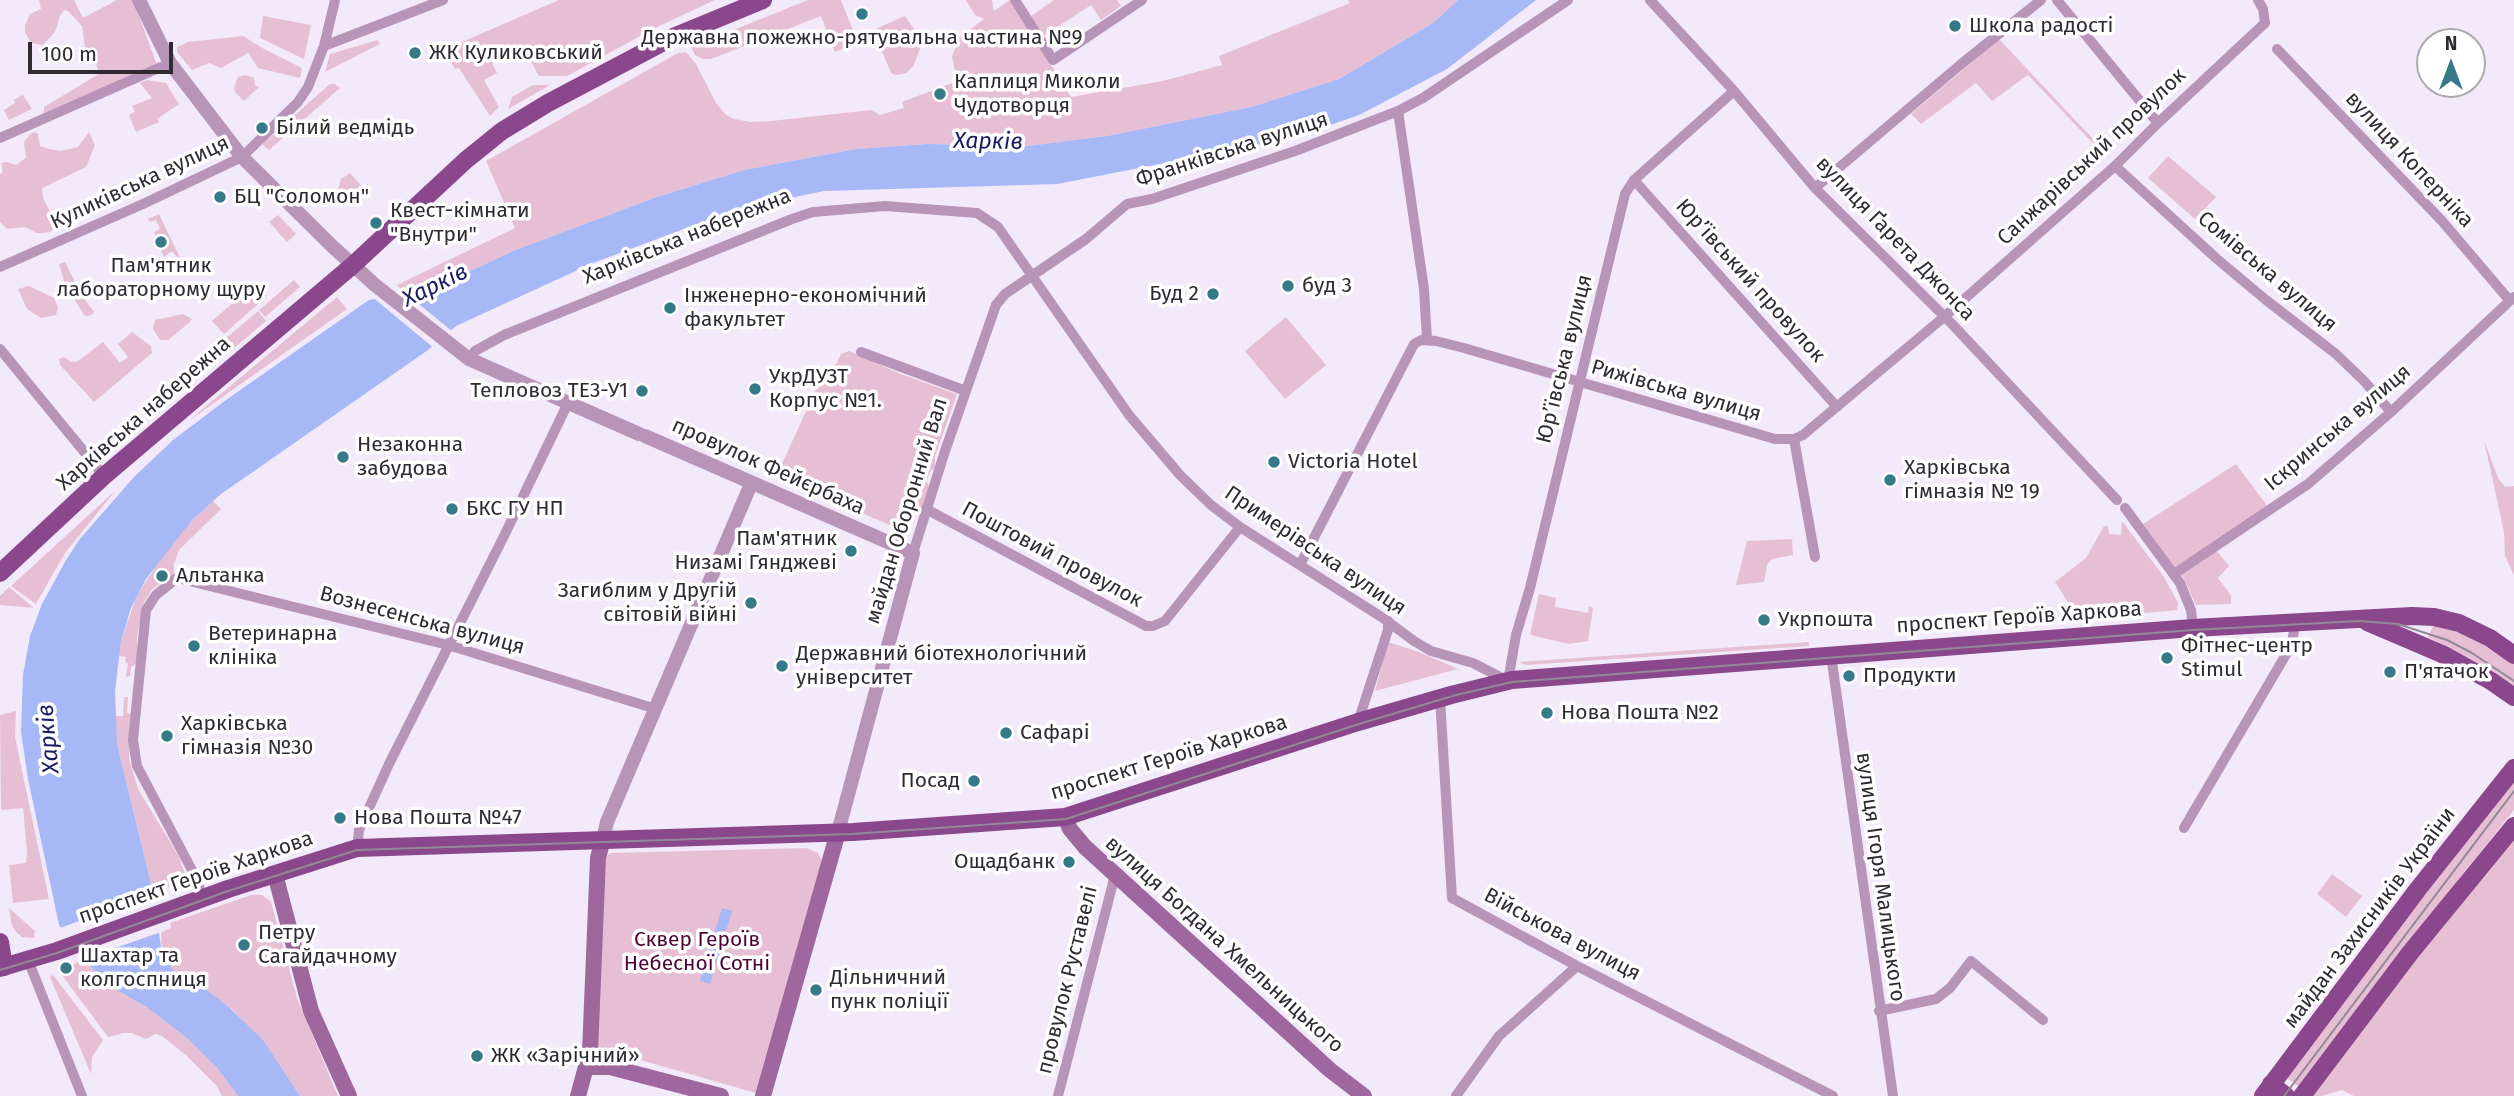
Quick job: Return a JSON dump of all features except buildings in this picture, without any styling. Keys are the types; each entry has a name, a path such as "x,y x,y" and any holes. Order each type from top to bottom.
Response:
{"main road":[{"name":"Харківська набережна","path":"0,573 104,476 354,265 466,160 502,131 673,37 762,0"},
{"name":"проспект Героїв Харкова","path":"2,968 57,951 203,897 357,848 838,832 1065,817 1358,722 1508,681 1831,659 2193,628 2412,616 2447,619 2481,633 2514,654"},
{"name":"проспект Героїв Харкова","path":"2361,619 2442,654 2514,697"},
{"name":"майдан Захисників України","path":"2267,1090 2418,888 2514,769"},
{"name":"вулиця Богдана Хмельницького","path":"1065,817 1074,835 1085,847 1328,1067 1364,1096"},
{"path":"2302,1096 2410,953 2514,826"},
{"path":"763,1096 838,832"},
{"path":"578,1096 590,1052 598,858 603,839"},
{"path":"275,874 311,1011 349,1096"},
{"path":"0,942 2,968"},
{"path":"586,1067 610,1067 721,1096"},
{"path":"2267,1090 2287,1096"}],"street":[{"name":"провулок Фейєрбаха","path":"139,0 170,63 243,157 379,288 448,345 468,359 913,553"},
{"name":"Куликівська вулиця","path":"0,267 243,157 298,102 308,87 324,46 335,0"},
{"path":"324,46 443,0"},
{"path":"1015,0 1053,60 1142,0"},
{"name":"Франківська вулиця","path":"966,391 996,305 1004,294 1086,239 1126,204 1152,199 1295,151 1398,111 1423,98 1568,0"},
{"name":"вулиця Ґарета Джонса","path":"1650,0 1734,90 1815,188 1944,317 2121,504 2174,574 2187,597 2193,628"},
{"path":"1815,188 2041,0"},
{"path":"2057,0 2158,123"},
{"name":"Санжарівський провулок","path":"1944,317 2115,166 2265,23 2263,9 2258,0"},
{"name":"вулиця Коперніка","path":"2277,49 2442,221 2512,299"},
{"path":"0,138 170,63"},
{"name":"Юр’ївська вулиця","path":"1508,681 1514,643 1530,588 1625,194 1634,180 1734,90"},
{"path":"1301,563 1414,344 1421,340 1427,341 1424,289 1398,111"},
{"name":"Сомівська вулиця","path":"2115,166 2237,275 2336,354 2391,412"},
{"name":"Юр’ївський провулок","path":"1634,180 1837,407"},
{"name":"Харківська набережна","path":"468,359 475,351 517,330 792,219 834,209 923,207 977,213 998,227 1033,275"},
{"name":"Примерівська вулиця","path":"1033,275 1129,415 1180,475 1211,505 1240,527 1301,563 1388,621 1413,641 1432,651 1474,663 1508,681"},
{"name":"Іскринська вулиця","path":"2174,574 2308,484 2391,412 2512,299"},
{"path":"1815,557 1794,439 1803,435 1944,317"},
{"name":"Рижівська вулиця","path":"1427,341 1464,348 1775,439 1794,439"},
{"path":"0,349 104,476"},
{"name":"майдан Оборонний Вал","path":"838,832 913,553 966,391 861,352"},
{"path":"357,848 359,830 364,819 568,403"},
{"path":"603,839 607,822 751,484"},
{"name":"Поштовий провулок","path":"926,509 1146,626 1166,621 1240,527"},
{"name":"Вознесенська вулиця","path":"203,897 194,874 137,766 133,740 146,610 156,595 177,578 448,645 656,709"},
{"path":"1358,722 1388,631 1388,621"},
{"path":"2184,828 2291,646 2296,622"},
{"name":"вулиця Ігоря Малицького","path":"1831,659 1892,1096"},
{"name":"Військова вулиця","path":"1440,698 1452,898 1577,966 1833,1096"},
{"name":"провулок Руставелі","path":"1058,1096 1115,874"},
{"path":"28,960 82,1096"},
{"path":"1879,1011 1936,999 1950,988 1971,961 2043,1020"},
{"path":"1456,1096 1499,1036 1577,966"}],"green space":[{"path":"39,0 74,0 83,18 117,0 133,0 157,65 44,113 44,107 97,75 98,69 92,55 85,48 82,26 68,11 64,10 55,32 43,45 31,43 25,32 25,25 30,14 41,9"},
{"path":"559,0 715,0 655,28 567,76 539,76 523,47 505,55 492,63 497,73 484,80 499,107 490,116 446,53 464,41"},
{"path":"808,0 841,0 858,43 835,52 821,16 711,59 695,55 691,47"},
{"path":"966,0 992,0 994,11 1010,0 1071,97 1163,81 1222,65 1219,56 1350,3 1348,0 1458,0 1433,23 1339,79 1251,107 1107,136 1028,146 927,144 856,149 744,170 654,198 513,251 436,287 406,293 394,283 397,285 515,228 486,161 678,53 686,52 696,64 716,103 725,114 734,119 771,121 871,110 880,115 904,108 902,102 957,81 952,56 960,37 984,19 975,15"},
{"path":"1054,0 1117,0 1121,6 1101,20 1091,5 1042,37 1031,16"},
{"path":"263,16 311,25 304,59 260,38"},
{"path":"905,16 916,32 920,49 913,67 906,73 897,75 892,74 873,30"},
{"path":"243,36 302,68 300,78 258,68 248,53 221,68 209,63 192,70 177,52 177,47 188,42"},
{"path":"1999,39 2108,155 2105,156 2028,75 1992,101 1976,83 1921,124 1911,114"},
{"path":"378,40 380,44 325,72 330,54"},
{"path":"245,75 254,78 255,85 259,87 244,101 234,87 238,77"},
{"path":"147,80 166,83 179,104 157,119 159,122 136,132 129,115 135,112 132,106 152,98 140,83"},
{"path":"330,84 340,88 269,150 262,144"},
{"path":"533,85 550,85 508,109 512,97"},
{"path":"23,95 32,109 9,120 4,110"},
{"path":"35,132 38,134 40,146 49,149 61,151 78,147 89,132 95,145 86,167 42,188 43,198 57,225 50,232 44,233 37,233 25,227 7,229 0,222 0,174 3,172 1,163 16,165 26,158 24,142"},
{"path":"2168,156 2216,197 2195,219 2148,178"},
{"path":"350,173 365,190 361,200 355,205 346,204 337,194 341,179"},
{"path":"159,214 183,264 172,251 164,257 154,232 160,229 156,220 150,222 148,219"},
{"path":"278,215 296,234 287,242 269,222"},
{"path":"65,262 93,314 84,315 65,284 59,264"},
{"path":"294,280 300,287 265,317 259,310"},
{"path":"256,283 267,296 224,334 212,321"},
{"path":"29,286 54,298 58,307 56,315 41,318 27,309 18,289"},
{"path":"337,297 347,309 187,422"},
{"path":"258,311 266,321 233,349 225,339"},
{"path":"183,314 192,319 190,322 168,340 160,340 153,329 155,320"},
{"path":"1286,317 1326,365 1285,399 1245,351"},
{"path":"132,332 151,346 152,353 94,402 60,365 59,359 64,357 72,362 78,361 103,342 120,363 128,357 118,344"},
{"path":"849,351 903,375 957,394 935,456 935,469 931,470 926,481 929,485 921,516 915,513 911,522 906,525 890,525 776,477 822,376 836,365 841,354"},
{"path":"2484,440 2498,478 2505,487 2514,486 2514,575 2505,556 2504,532"},
{"path":"2236,464 2268,507 2175,570 2143,524"},
{"path":"116,490 65,553 36,604 11,586"},
{"path":"213,501 221,509 179,550 174,564 174,575 153,588 144,602 137,636 137,663 131,667 130,676 126,677 126,657 119,656 121,641 137,595 170,545"},
{"path":"2122,521 2164,577 2178,603 2177,610 2070,620 2069,604 2055,582 2086,558 2104,526 2108,526 2109,534 2121,535"},
{"path":"1792,539 1793,555 1772,559 1767,565 1764,582 1736,585 1747,541"},
{"path":"2217,551 2229,566 2218,578 2231,595 2231,604 2196,605 2182,575"},
{"path":"9,587 34,608 0,605 0,596"},
{"path":"1539,594 1556,598 1555,607 1588,613 1589,606 1593,608 1588,641 1569,644 1530,635"},
{"path":"2438,625 2477,640 2514,664 2514,687 2490,669 2428,637 2433,626"},
{"path":"1388,642 1419,652 1458,669 1375,691"},
{"path":"1809,642 1809,646 1526,665 1518,662"},
{"path":"124,697 128,697 127,713 131,714 129,759 138,789 178,855 186,876 185,882 153,892 117,744 115,716 123,716"},
{"path":"16,711 15,737 49,899 13,903 9,865 26,863 27,851 23,808 1,810 0,715"},
{"path":"2514,781 2514,810 2301,1088 2285,1077 2371,960"},
{"path":"2514,837 2514,1096 2354,1096 2342,1090 2322,1096 2307,1096 2415,953"},
{"name":"Сквер Героїв Небесної Сотні","path":"806,848 818,853 823,863 756,1093 595,1047 606,856 611,853"},
{"path":"2332,874 2362,896 2346,917 2317,894"},
{"path":"251,895 262,895 271,902 297,998 338,1096 300,1096 262,1040 232,1009 173,970 162,954 161,932 171,928 170,923"},
{"path":"9,908 36,932 35,938 22,937 16,932 12,926"},
{"path":"84,959 113,988 148,1008 189,1040 217,1068 238,1096 222,1096 216,1085 187,1056 162,1036 155,1034 146,1039 132,1033 123,1033 108,1037 59,971"},
{"path":"53,975 103,1040 92,1057 91,1074 50,977"}],"water":[{"name":"Харків","path":"1458,0 1536,0 1447,69 1359,115 1293,138 1057,184 824,191 737,209 593,263 456,326 428,350 221,494 192,520 146,579 131,608 121,641 115,691 117,744 153,892 162,954 173,970 228,1006 263,1040 300,1096 238,1096 217,1068 189,1040 148,1008 113,988 98,975 59,925 28,779 21,732 23,675 30,636 42,604 79,540 134,477 173,440 369,300 436,287 513,251 654,198 744,170 856,149 927,144 1028,146 1107,136 1251,107 1339,79 1433,23"},
{"path":"722,908 732,911 710,984 700,981"}],"pier":[{"path":"402,290 453,332 435,349 371,296"},
{"path":"157,893 164,931 81,960 57,929"}],"tram line":[{"path":"0,970 57,953 228,891 357,850 852,834 1066,819 1359,724 1456,695 1512,682 2193,630 2359,621 2398,624 2447,640 2514,681"},
{"path":"2284,1096 2514,791"}],"place":[{"name":"Державна пожежно-рятувальна частина №9","path":"862,14"},
{"name":"Школа радості","path":"1955,26"},
{"name":"ЖК Куликовський","path":"415,53"},
{"name":"Каплиця Миколи Чудотворця","path":"940,94"},
{"name":"Білий ведмідь","path":"262,128"},
{"name":"БЦ \"Соломон\"","path":"220,197"},
{"name":"Квест-кімнати \"Внутри\"","path":"376,223"},
{"name":"Пам'ятник лабораторному щуру","path":"161,242"},
{"name":"буд 3","path":"1288,286"},
{"name":"Буд 2","path":"1213,294"},
{"name":"Інженерно-економічний факультет","path":"670,308"},
{"name":"УкрДУЗТ Корпус №1.","path":"755,389"},
{"name":"Тепловоз ТЕ3-У1","path":"642,391"},
{"name":"Незаконна забудова","path":"343,457"},
{"name":"Victoria Hotel","path":"1274,462"},
{"name":"Харківська гімназія № 19","path":"1890,480"},
{"name":"БКС ГУ НП","path":"452,509"},
{"name":"Пам'ятник Низамі Гянджеві","path":"851,551"},
{"name":"Альтанка","path":"162,576"},
{"name":"Загиблим у Другій світовій війні","path":"751,603"},
{"name":"Укрпошта","path":"1764,620"},
{"name":"Ветеринарна клініка","path":"194,646"},
{"name":"Фітнес-центр Stimul","path":"2167,658"},
{"name":"Державний біотехнологічний університет","path":"782,666"},
{"name":"П'ятачок","path":"2390,672"},
{"name":"Продукти","path":"1849,676"},
{"name":"Нова Пошта №2","path":"1547,713"},
{"name":"Сафарі","path":"1006,733"},
{"name":"Харківська гімназія №30","path":"167,736"},
{"name":"Посад","path":"974,781"},
{"name":"Нова Пошта №47","path":"340,818"},
{"name":"Ощадбанк","path":"1069,862"},
{"name":"Петру Сагайдачному","path":"244,945"},
{"name":"Шахтар та колгоспниця","path":"66,968"},
{"name":"Дільничний пунк поліції","path":"816,990"},
{"name":"ЖК «Зарічний»","path":"477,1056"}]}
